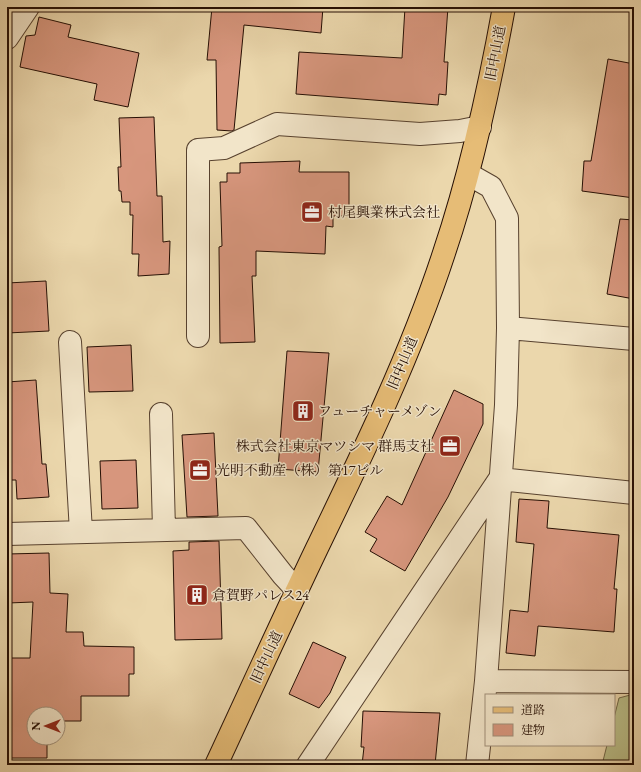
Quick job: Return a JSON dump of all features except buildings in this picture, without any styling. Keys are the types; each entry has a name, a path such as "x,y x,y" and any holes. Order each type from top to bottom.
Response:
{"main road":[{"name":"旧中山道","path":"216,765 359,461 413,336 444,254 468,174 480,127 504,7"}],"street":[{"path":"7,38 28,7"},
{"path":"198,336 198,150 224,148 277,124 420,134 460,131 480,127"},
{"path":"468,174 491,187 507,218 508,328 506,405 486,681 477,765"},
{"path":"508,328 634,339"},
{"path":"70,342 80,532"},
{"path":"160,414 164,530"},
{"path":"500,479 634,492"},
{"path":"308,765 500,479"},
{"path":"7,534 246,528 283,575 297,590"},
{"path":"486,681 634,682"},
{"path":"321,765 324,740"}],"green space":[{"path":"634,694 634,765 602,765 607,746 615,746 615,714 619,698"}],"place":[{"name":"村尾興業株式会社","path":"312,212"},
{"name":"フューチャーメゾン","path":"303,411"},
{"name":"株式会社東京マツシマ 群馬支社","path":"450,446"},
{"name":"光明不動産（株）第17ビル","path":"200,470"},
{"name":"倉賀野パレス24","path":"197,595"}]}
